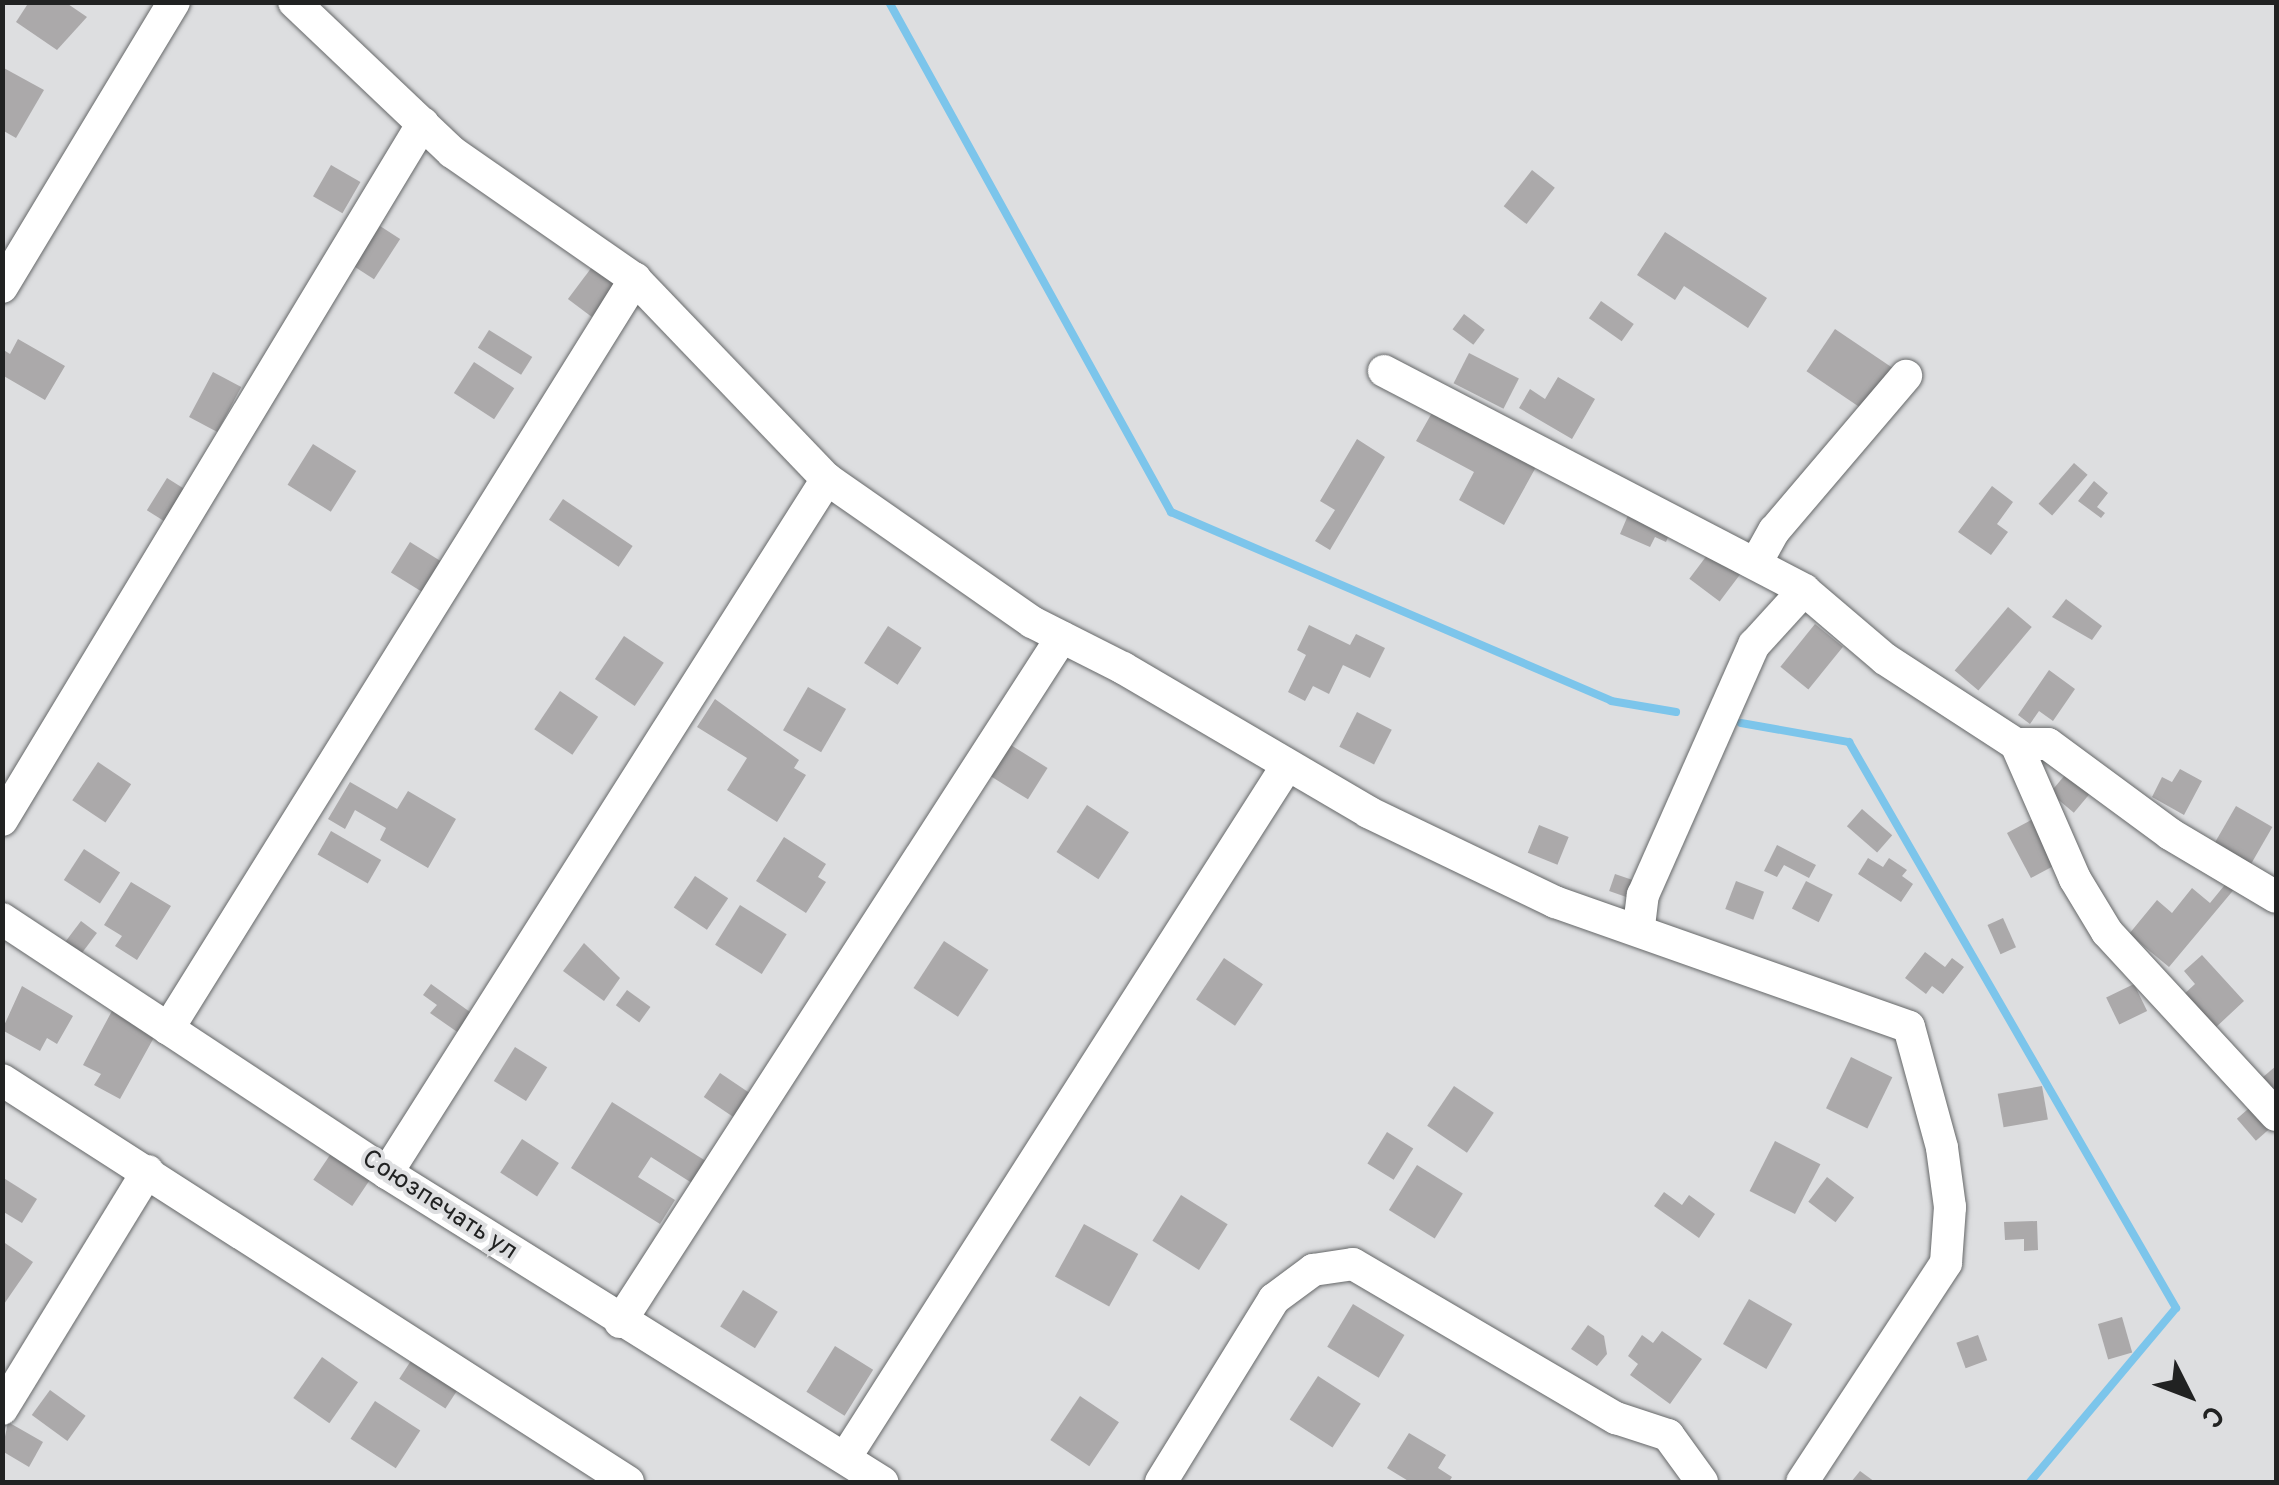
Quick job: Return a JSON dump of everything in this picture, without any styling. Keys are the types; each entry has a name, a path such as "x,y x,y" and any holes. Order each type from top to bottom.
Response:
{"street":[{"path":"2,287 174,2"},
{"path":"294,2 452,152 636,279 827,479 1062,637 1286,766 1555,902 1639,926 1909,1027 1942,1148 1950,1207 1946,1262 1802,1482"},
{"path":"2,820 423,124"},
{"path":"168,1029 636,279"},
{"path":"1384,371 1804,590 1885,658 2016,744 2075,880 2107,932 2276,1116"},
{"path":"1756,563 1774,531 1906,376"},
{"path":"387,1173 827,479"},
{"path":"1639,926 1650,878 1754,645 1804,590"},
{"path":"620,1322 1062,637"},
{"path":"2016,744 2048,744 2170,834 2276,896"},
{"path":"845,1458 1286,766"},
{"name":"Союзпечать ул","path":"2,920 620,1322 882,1482"},
{"path":"2,1080 628,1482"},
{"path":"2,1410 148,1171"},
{"path":"1161,1482 1274,1299 1314,1270 1354,1264 1616,1418 1668,1435 1702,1482"}],"building":[{"path":"29,2 65,2 87,17 57,50 16,22"},
{"path":"2,67 44,90 16,138 2,130"},
{"path":"331,165 360,182 342,213 313,196"},
{"path":"1532,170 1555,188 1527,224 1504,206"},
{"path":"380,226 400,239 374,279 354,266"},
{"path":"1665,232 1767,298 1748,328 1684,286 1675,300 1637,275"},
{"path":"595,263 619,281 592,317 568,299"},
{"path":"1601,301 1634,324 1622,341 1589,318"},
{"path":"1464,314 1485,330 1473,345 1453,329"},
{"path":"1835,329 1897,371 1869,413 1806,371"},
{"path":"489,330 532,357 521,375 478,348"},
{"path":"18,339 65,366 45,400 2,375 2,349 10,354"},
{"path":"1469,353 1519,378 1503,409 1454,383"},
{"path":"474,362 514,388 494,419 454,393"},
{"path":"213,372 241,387 217,432 189,417"},
{"path":"1558,377 1595,399 1572,439 1519,408 1530,389 1545,399"},
{"path":"1433,411 1536,467 1504,525 1459,500 1474,472 1416,441"},
{"path":"1357,439 1385,457 1330,550 1315,541 1335,510 1320,501"},
{"path":"313,444 356,471 331,512 288,485"},
{"path":"2074,463 2088,475 2052,516 2039,504"},
{"path":"167,478 186,490 166,522 147,510"},
{"path":"2094,481 2108,493 2097,507 2105,513 2101,518 2078,501"},
{"path":"1992,486 2013,502 1997,524 2008,532 1991,555 1958,532"},
{"path":"563,499 633,546 619,567 549,520"},
{"path":"1632,506 1673,525 1666,542 1655,537 1650,547 1620,534"},
{"path":"410,542 441,561 421,592 391,573"},
{"path":"1714,546 1744,569 1720,602 1689,579"},
{"path":"2066,599 2102,626 2092,640 2052,617"},
{"path":"2008,607 2032,627 1978,691 1955,671"},
{"path":"1815,624 1843,647 1808,689 1780,667"},
{"path":"1309,625 1350,645 1356,634 1385,648 1370,678 1343,665 1329,694 1313,686 1305,701 1288,692 1306,655 1297,650"},
{"path":"888,626 922,648 898,685 864,663"},
{"path":"624,636 664,663 635,706 595,679"},
{"path":"2049,670 2075,689 2053,721 2039,711 2030,724 2018,715"},
{"path":"808,687 846,709 821,752 783,730"},
{"path":"560,691 598,717 572,755 534,729"},
{"path":"715,699 799,760 794,768 806,775 777,822 727,790 747,758 697,727"},
{"path":"1357,712 1392,730 1374,764 1339,747"},
{"path":"1006,742 1048,768 1028,799 986,773"},
{"path":"98,762 131,784 105,823 72,800"},
{"path":"2070,769 2094,789 2074,813 2050,793"},
{"path":"2180,769 2202,781 2184,815 2152,797 2162,777 2172,782"},
{"path":"350,782 397,809 408,791 456,819 428,868 380,840 386,828 355,810 345,829 328,819"},
{"path":"1087,805 1129,832 1098,879 1057,852"},
{"path":"2236,806 2272,827 2251,864 2214,843"},
{"path":"1862,809 1892,835 1877,853 1847,826"},
{"path":"2037,817 2061,862 2031,878 2007,833"},
{"path":"1539,825 1569,837 1557,865 1528,853"},
{"path":"331,831 381,860 368,883 318,854"},
{"path":"784,837 826,864 818,877 826,882 806,913 756,881"},
{"path":"1777,845 1816,865 1809,878 1784,865 1777,877 1764,871"},
{"path":"84,849 120,872 100,903 64,880"},
{"path":"1868,858 1883,867 1889,858 1907,870 1902,876 1913,884 1901,902 1858,874"},
{"path":"1615,874 1641,883 1636,900 1609,891"},
{"path":"695,876 728,898 707,930 674,908"},
{"path":"1736,881 1764,892 1753,920 1725,909"},
{"path":"1806,881 1833,895 1819,922 1792,909"},
{"path":"2228,881 2236,887 2169,967 2129,934 2157,900 2172,913 2192,888 2210,903"},
{"path":"131,882 171,906 137,960 115,946 122,936 104,925"},
{"path":"740,905 787,934 762,974 715,945"},
{"path":"2003,918 2016,947 2000,954 1987,925"},
{"path":"81,921 97,933 81,954 65,942"},
{"path":"944,941 988,970 958,1017 914,988"},
{"path":"584,943 620,978 604,1001 563,971"},
{"path":"1925,952 1945,967 1952,958 1964,967 1943,994 1932,986 1926,994 1905,978"},
{"path":"2202,955 2244,1001 2213,1030 2182,996 2195,984 2184,971"},
{"path":"1224,958 1263,984 1235,1026 1196,999"},
{"path":"431,984 477,1017 463,1036 430,1013 437,1005 423,995"},
{"path":"2134,984 2147,1011 2119,1025 2106,998"},
{"path":"22,986 73,1016 57,1044 47,1038 40,1051 2,1030"},
{"path":"627,990 650,1007 639,1022 616,1005"},
{"path":"113,1009 157,1032 120,1099 94,1085 101,1074 83,1065"},
{"path":"515,1047 547,1067 526,1101 494,1081"},
{"path":"1851,1057 1892,1077 1867,1128 1826,1108"},
{"path":"2276,1066 2276,1093 2263,1077"},
{"path":"720,1073 754,1096 738,1120 704,1097"},
{"path":"1454,1086 1494,1113 1467,1153 1427,1126"},
{"path":"2042,1086 2048,1119 2004,1127 1998,1094"},
{"path":"612,1102 709,1163 695,1185 651,1157 638,1177 675,1200 660,1224 571,1168"},
{"path":"2255,1103 2274,1125 2256,1141 2237,1119"},
{"path":"1387,1132 1413,1148 1394,1180 1367,1163"},
{"path":"522,1139 559,1163 537,1197 500,1173"},
{"path":"1775,1141 1820,1164 1795,1214 1750,1191"},
{"path":"334,1149 373,1175 352,1206 313,1180"},
{"path":"1417,1165 1463,1194 1435,1239 1389,1210"},
{"path":"2,1177 37,1199 22,1223 2,1211"},
{"path":"1827,1177 1854,1197 1835,1222 1808,1202"},
{"path":"1664,1192 1682,1205 1689,1195 1715,1214 1699,1238 1654,1206"},
{"path":"1181,1195 1228,1224 1199,1270 1152,1241"},
{"path":"2037,1221 2038,1250 2024,1251 2024,1239 2005,1240 2004,1222"},
{"path":"1084,1224 1138,1254 1109,1307 1055,1276"},
{"path":"2,1241 33,1262 2,1307"},
{"path":"743,1290 778,1312 755,1348 720,1326"},
{"path":"1749,1299 1792,1324 1766,1369 1723,1344"},
{"path":"1353,1304 1404,1335 1379,1378 1327,1347"},
{"path":"2122,1317 2132,1353 2108,1359 2098,1324"},
{"path":"1588,1325 1604,1336 1607,1354 1597,1366 1571,1349"},
{"path":"1662,1331 1702,1359 1670,1404 1630,1375 1638,1364 1628,1356 1642,1335 1653,1343"},
{"path":"1978,1335 1987,1360 1966,1368 1956,1343"},
{"path":"835,1346 873,1370 845,1416 806,1392"},
{"path":"414,1356 460,1386 445,1409 399,1379"},
{"path":"322,1357 358,1382 329,1423 293,1398"},
{"path":"1318,1376 1361,1404 1332,1447 1290,1420"},
{"path":"50,1390 86,1416 67,1441 32,1415"},
{"path":"1080,1396 1119,1422 1089,1466 1050,1440"},
{"path":"375,1401 420,1430 396,1468 350,1439"},
{"path":"8,1422 43,1442 29,1467 2,1451"},
{"path":"1409,1433 1446,1455 1438,1468 1452,1477 1449,1482 1410,1482 1387,1468"},
{"path":"1860,1471 1875,1482 1851,1482"}],"waterway":[{"path":"889,2 1171,512 1611,701 1676,712"},
{"path":"1741,723 1849,742 2176,1308 2030,1482"}]}
